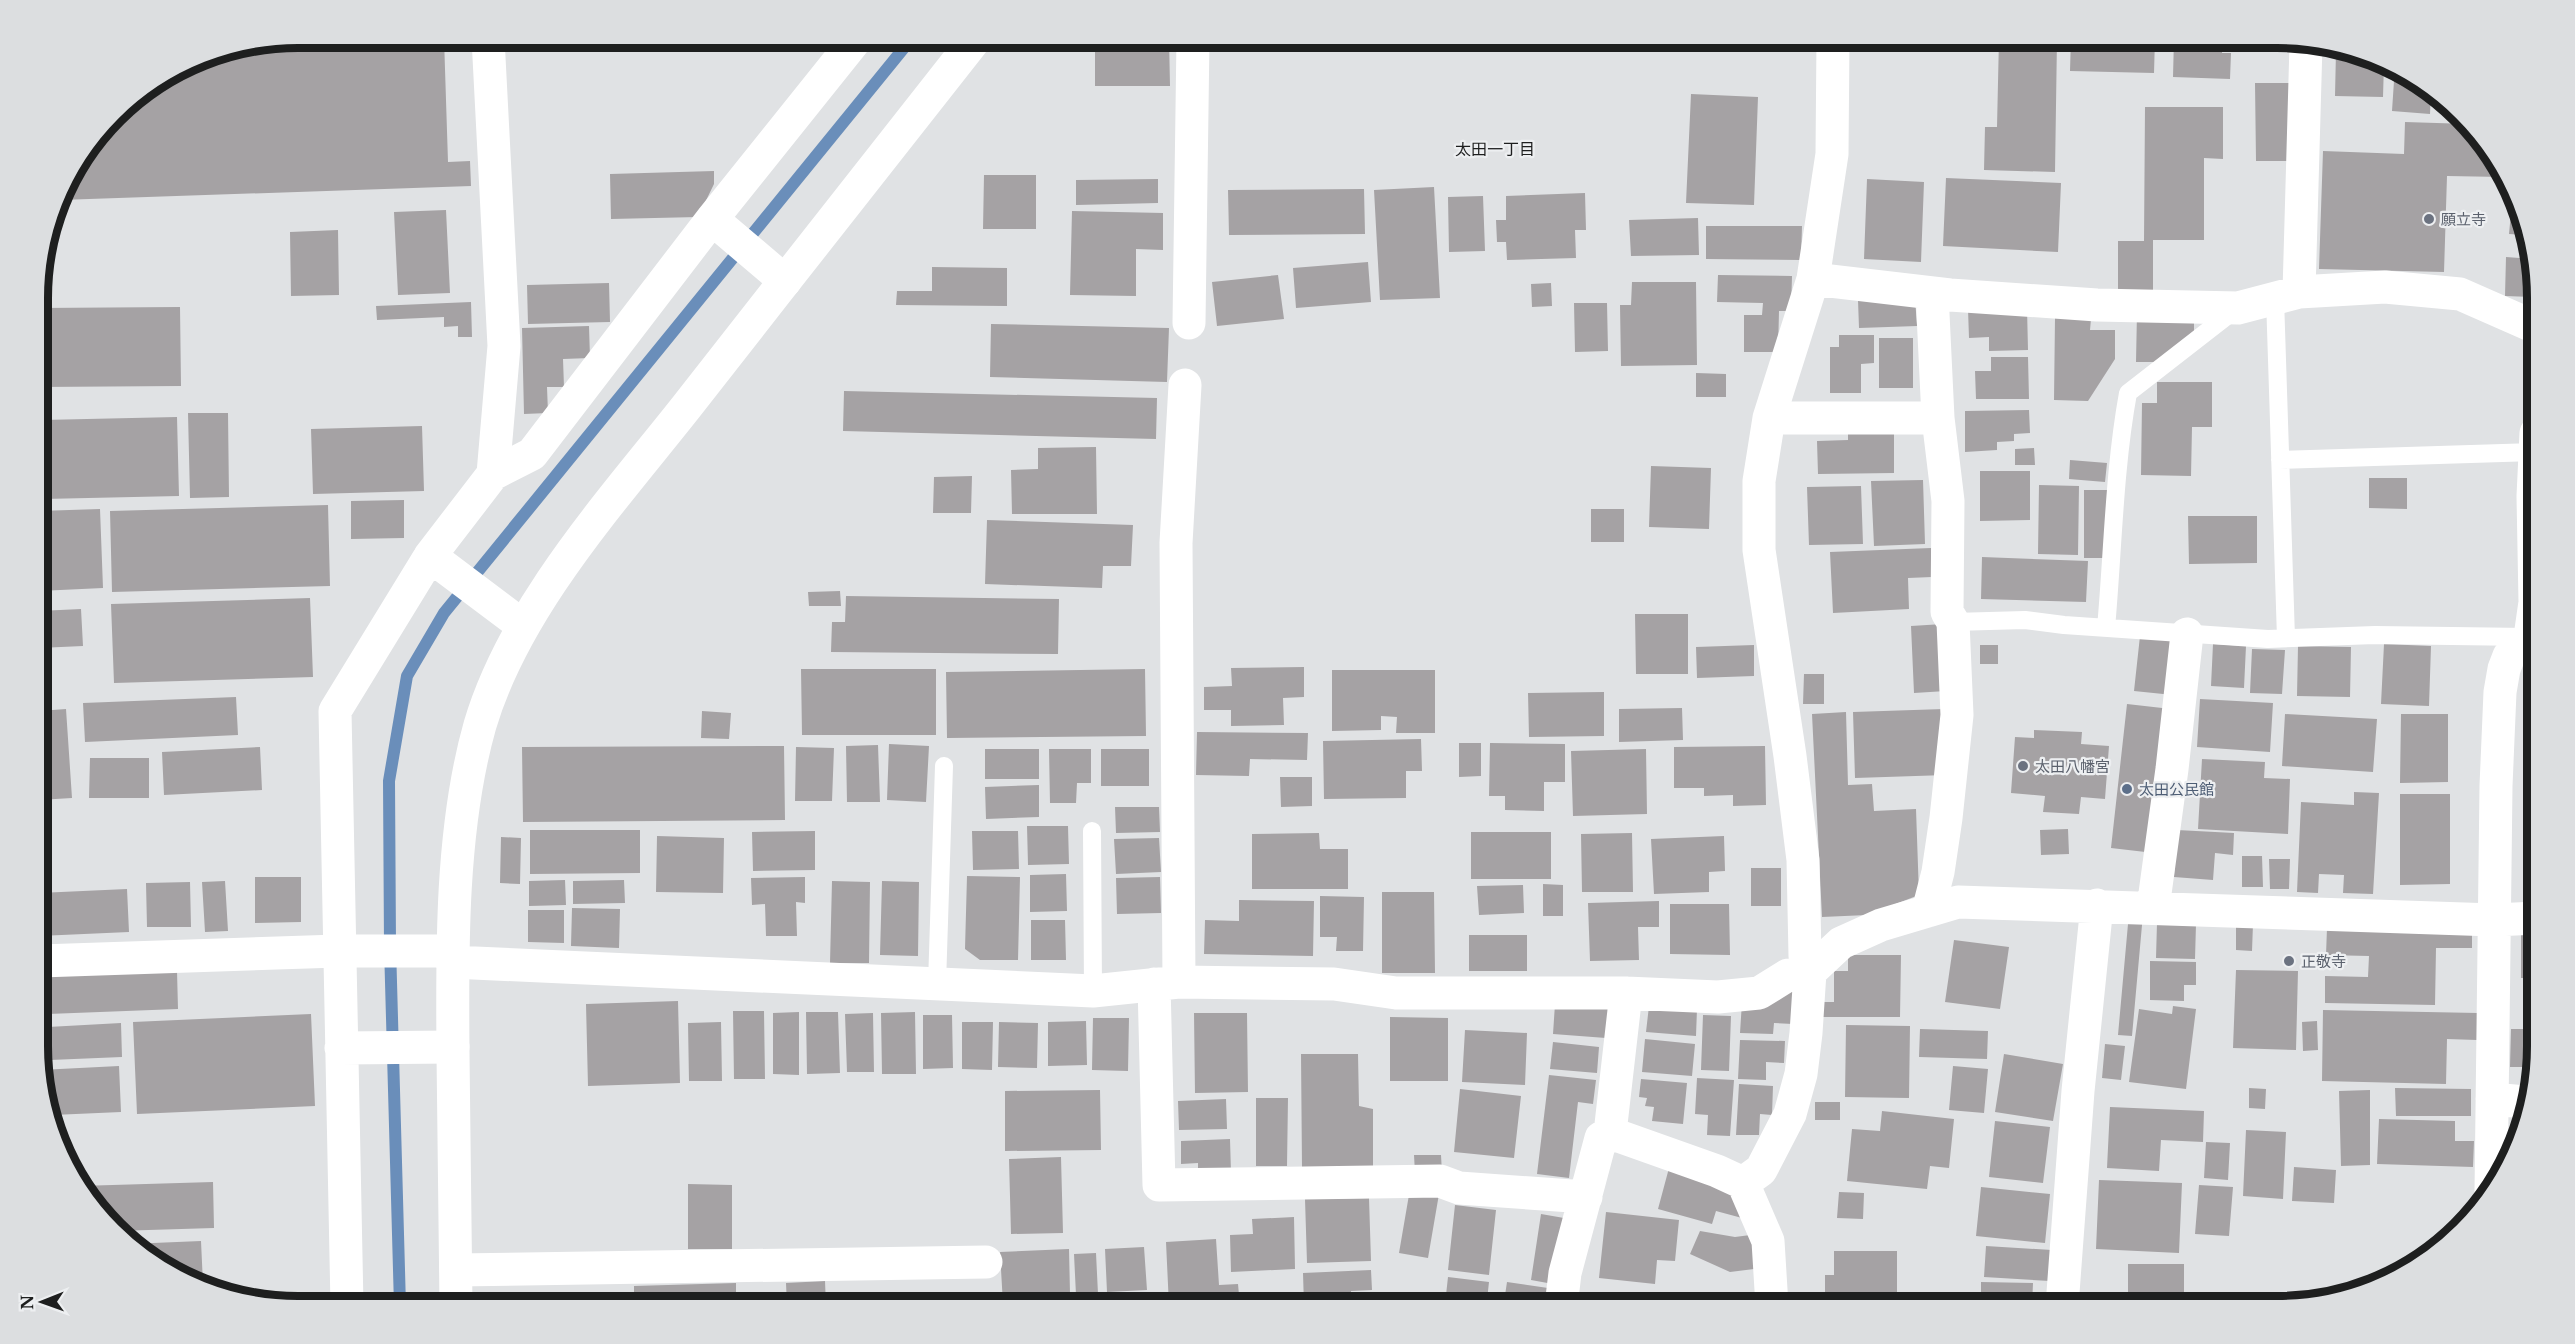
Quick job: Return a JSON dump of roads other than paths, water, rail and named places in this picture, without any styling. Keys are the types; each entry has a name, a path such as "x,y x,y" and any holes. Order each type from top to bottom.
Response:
{"street":[{"path":"489,48 504,346 493,474"},
{"path":"347,1296 338,951 335,711 430,556 493,474 532,454 712,219 849,48"},
{"path":"456,1296 453,956 458,867 467,783 481,723 503,665 523,626 592,527 968,48"},
{"path":"1189,323 1193,48"},
{"path":"1743,1184 1761,1170 1790,1114 1802,1064 1810,972 1805,956 1803,860 1759,550 1759,481 1770,418 1813,279 1832,154 1833,48"},
{"path":"2287,295 2306,50"},
{"path":"712,219 785,281"},
{"path":"1813,279 1932,293 2097,305 2238,308 2287,295 2385,287 2460,294 2527,323"},
{"path":"1928,911 1938,872 1946,818 1957,715 1953,622 1947,612 1948,501 1938,418 1932,293"},
{"path":"1185,385 1176,543 1167,983 1159,1185 1440,1180 1459,1188 1586,1197"},
{"path":"1770,418 1938,418"},
{"path":"430,556 523,626"},
{"path":"2153,908 2187,634"},
{"path":"2491,1175 2496,786 2500,692 2504,669 2510,656 2527,640"},
{"path":"48,961 338,951 408,951 453,956 1093,991 1167,983 1334,984 1396,993 1626,993 1718,997 1759,993 1788,975 1810,972 1841,943 1881,925 1958,902 2494,920 2527,918"},
{"path":"2063,1296 2078,1091 2097,905"},
{"path":"1610,1133 1626,993"},
{"path":"340,1048 453,1047"},
{"path":"2492,1099 2520,1102"},
{"path":"1562,1296 1565,1273 1601,1138 1610,1133 1717,1171 1743,1184 1768,1241 1771,1296"},
{"path":"456,1270 986,1262"}],"lane":[{"path":"2286,638 2280,460 2287,295"},
{"path":"2106,628 2115,526 2118,445 2128,393 2238,308"},
{"path":"2280,460 2527,444"},
{"path":"1953,622 2025,620 2187,634 2286,638 2375,635 2527,637"},
{"path":"937,984 944,766"},
{"path":"1092,831 1093,991"}],"waterway":[{"path":"400,1296 390,946 389,781 407,676 444,613 904,48"}],"place":[{"name":"願立寺","path":"2429,219"},
{"name":"太田八幡宮","path":"2023,766"},
{"name":"太田公民館","path":"2127,789"},
{"name":"正敬寺","path":"2289,961"}],"district":[{"name":"太田一丁目","path":"1495,149"}]}
